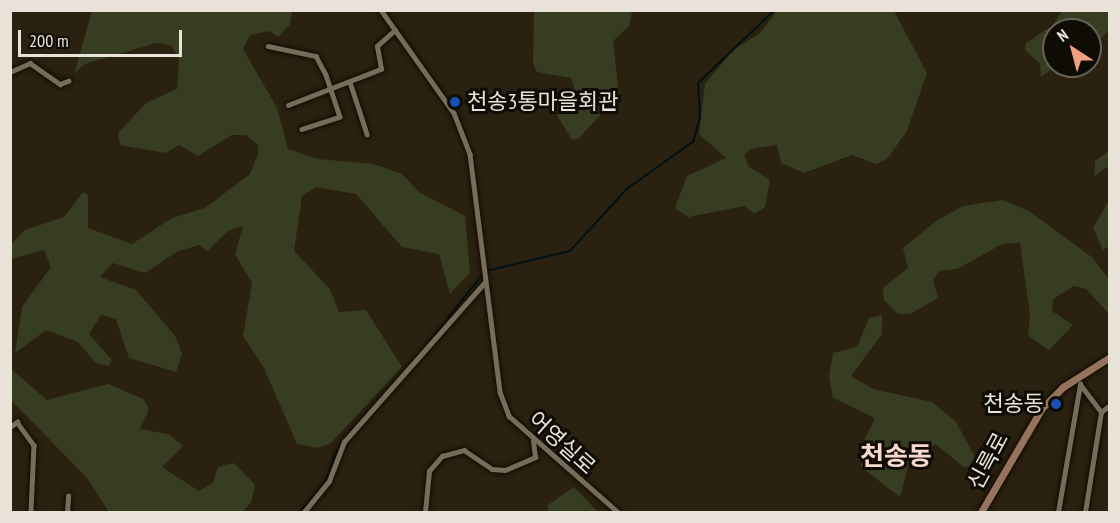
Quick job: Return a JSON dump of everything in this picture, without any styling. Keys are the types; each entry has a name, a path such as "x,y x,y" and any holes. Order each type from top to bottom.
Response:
{"main road":[{"name":"신륵로","path":"981,513 1023,434 1078,381 1110,357"}],"street":[{"path":"288,105 381,69 377,46 395,30 381,10"},
{"path":"386,17 392,10"},
{"name":"어영실로","path":"395,30 453,113 470,154 500,392 509,416 534,441 618,513"},
{"path":"268,46 316,56 331,89 338,120 302,129"},
{"path":"10,72 30,63 60,84 68,81"},
{"path":"350,82 367,134"},
{"path":"304,513 329,481 344,442 485,280"},
{"path":"1078,381 1101,412"},
{"path":"1058,513 1078,381"},
{"path":"1085,513 1101,412 1110,405"},
{"path":"10,427 17,422 34,446 31,513"},
{"path":"425,513 429,471 442,456 464,450 492,469 505,470 535,457 534,441"},
{"path":"68,496 68,513"}],"green space":[{"path":"92,11 292,11 290,24 278,37 270,31 250,35 243,49 277,108 288,149 318,159 374,164 402,174 419,192 465,216 470,273 450,294 439,254 402,247 356,194 316,187 302,196 294,251 330,289 339,312 366,310 402,367 331,443 318,448 297,444 264,368 243,336 252,283 235,254 243,226 228,231 207,251 200,245 178,251 145,273 113,263 100,277 136,290 175,336 182,354 176,372 129,358 116,319 101,315 89,334 112,360 108,366 96,363 78,342 46,330 15,353 22,307 51,267 44,250 11,259 11,244 25,230 64,217 83,192 88,195 88,228 132,244 172,218 205,208 250,174 258,154 258,145 246,135 232,135 198,156 179,145 166,153 120,145 118,133 146,103 177,89 179,59 171,45 156,43 85,64 74,74"},
{"path":"534,11 632,12 629,26 613,41 619,95 579,138 572,140 557,115 574,86 571,78 537,72 533,63"},
{"path":"777,11 894,11 927,73 907,131 887,159 876,164 852,155 804,173 781,163 777,145 751,149 744,155 749,167 770,180 765,207 754,214 745,206 688,217 675,208 687,176 726,158 699,134 705,84 733,50 760,33"},
{"path":"1062,11 1109,11 1109,30 1102,38 1102,18 1057,18"},
{"path":"1042,33 1041,77 1040,64 1025,50 1026,43"},
{"path":"1109,151 1109,166 1094,176 1095,161"},
{"path":"1003,200 1029,211 1093,258 1108,278 1109,314 1086,289 1074,286 1053,299 1052,311 1073,325 1049,350 1028,336 1030,315 1020,243 1002,244 957,269 939,271 933,280 938,298 910,314 898,314 884,300 883,288 908,268 903,248 936,221 963,206"},
{"path":"1109,200 1109,246 1103,250 1093,228"},
{"path":"882,315 882,334 851,376 873,389 932,402 956,422 974,455 973,465 964,467 935,444 910,459 900,497 861,467 863,443 875,418 833,398 829,376 833,353 857,347 869,318"},
{"path":"11,369 47,400 108,384 143,399 149,409 140,429 168,434 183,446 162,467 199,491 213,483 218,467 234,463 255,485 251,502 243,512 109,512 87,478 11,400"},
{"path":"574,487 598,512 547,512 548,505"}],"waterway":[{"path":"486,271 570,251 628,188 693,142 700,118 698,83 775,10"},
{"path":"430,341 482,275"},
{"path":"300,512 326,481 334,456 353,428"}],"place":[{"name":"천송3통마을회관","path":"455,102"},
{"name":"천송동","path":"1056,404"}],"district":[{"name":"천송동","path":"896,456"}]}
